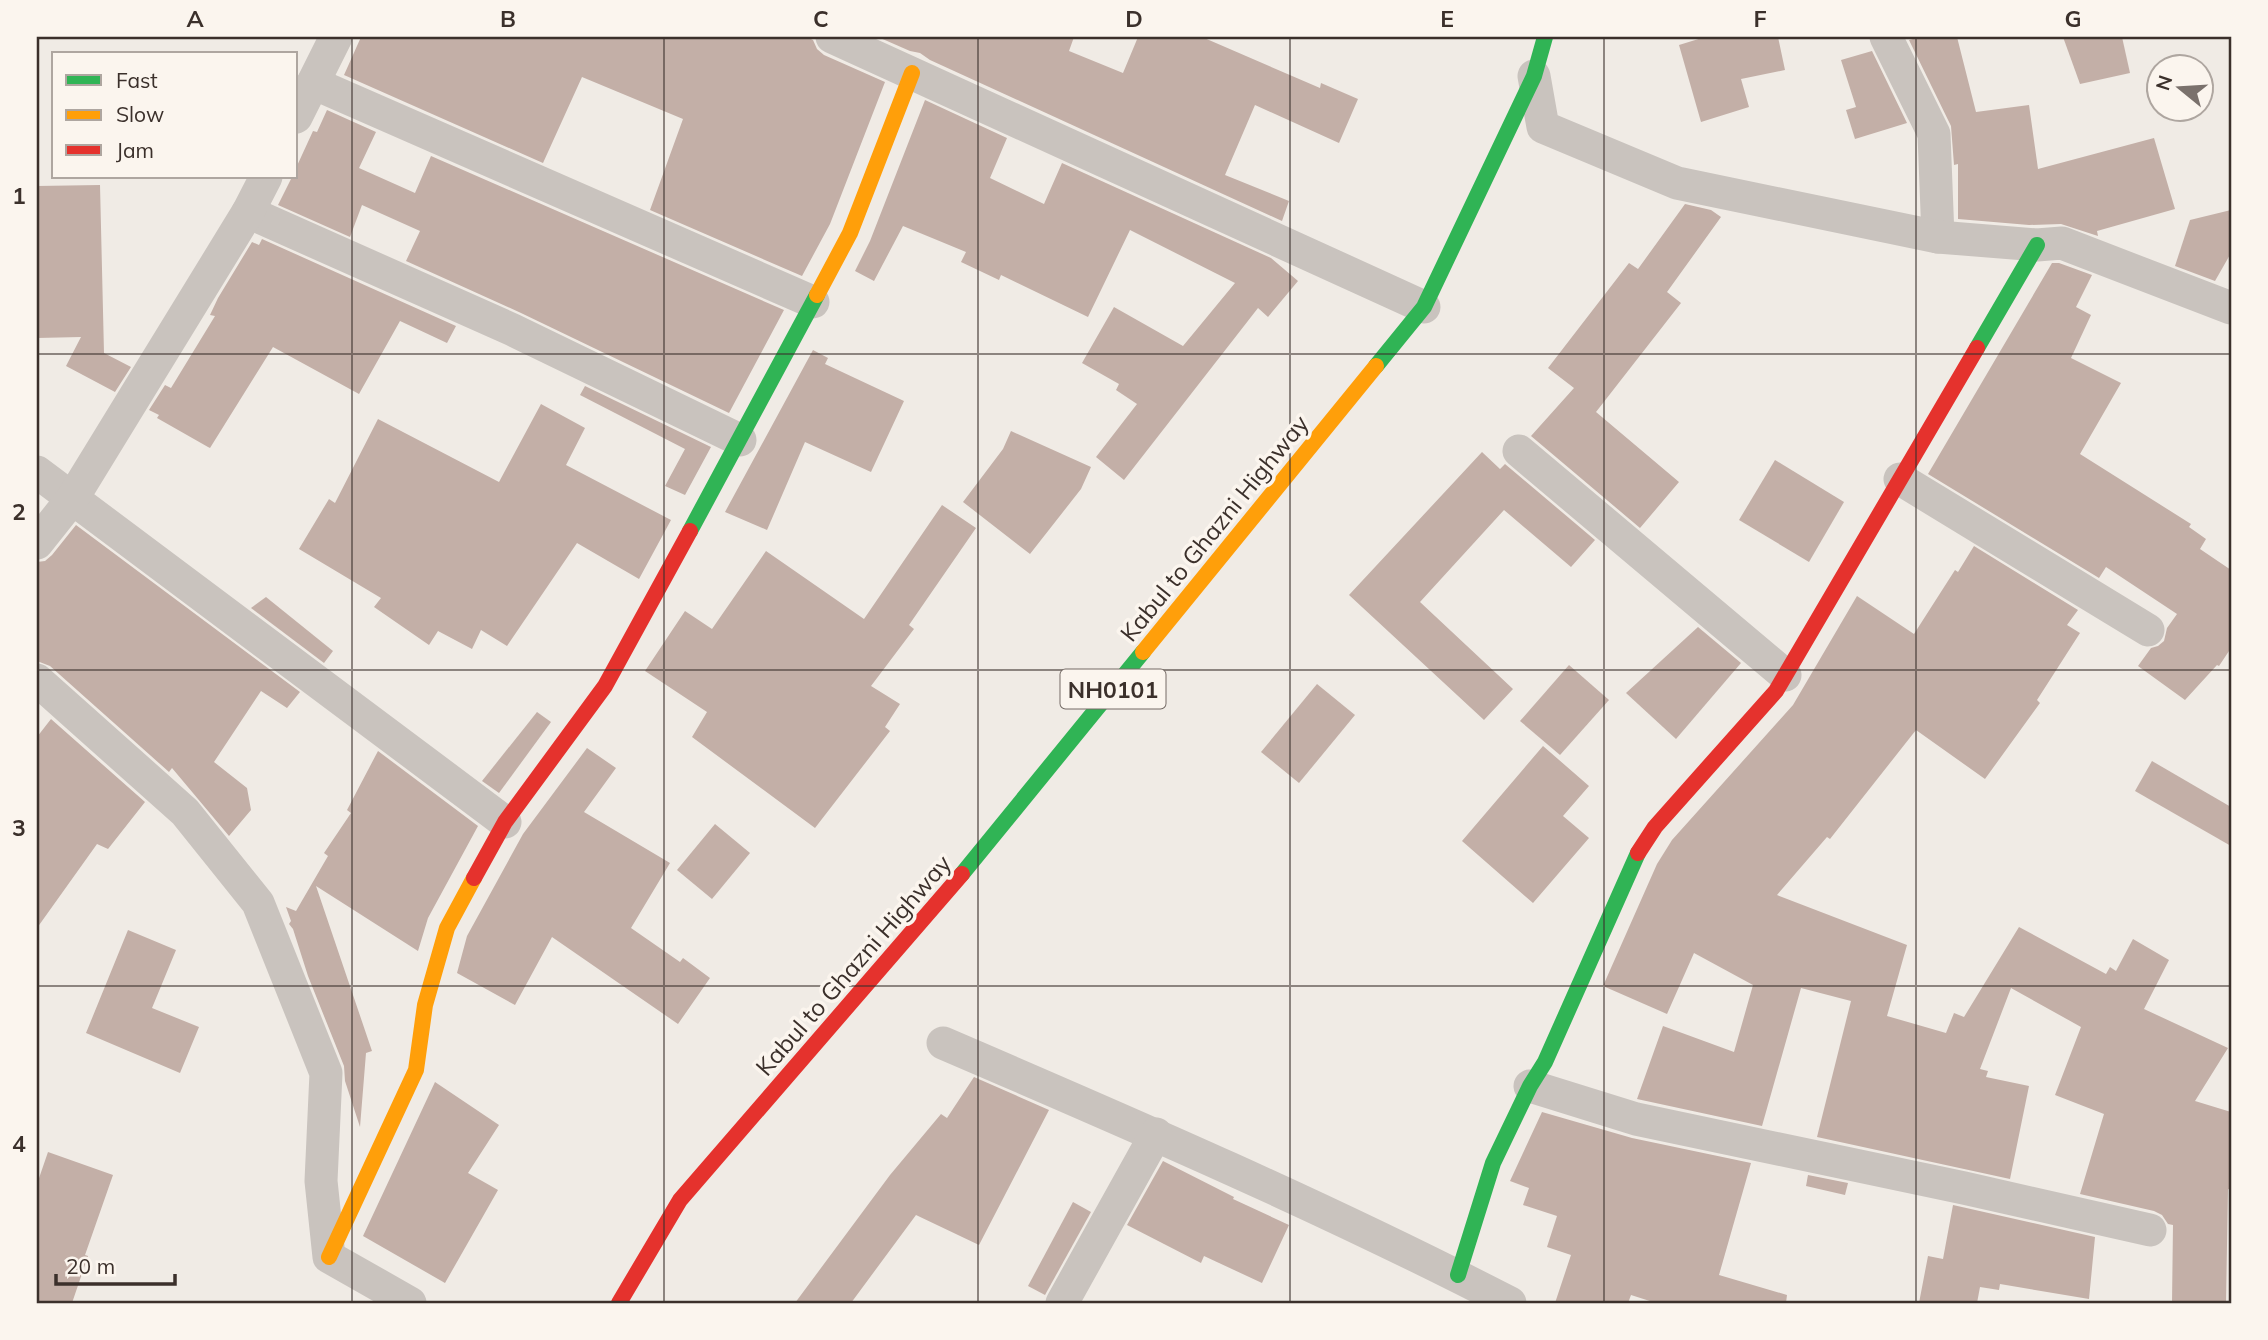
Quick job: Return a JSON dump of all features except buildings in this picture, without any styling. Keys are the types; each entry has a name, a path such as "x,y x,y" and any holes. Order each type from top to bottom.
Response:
{"main road":[{"name":"Kabul to Ghazni Highway","path":"619,1303 680,1200 958,879 1424,307 1534,76 1545,37"},
{"path":"329,1257 415,1070 425,1005 447,928 505,822 605,686 740,440 850,233 912,73"},
{"path":"1458,1275 1493,1163 1530,1086 1545,1062 1638,852 1655,827 1776,691 2037,245"}],"street":[{"path":"298,113 336,37"},
{"path":"832,37 1424,307"},
{"path":"1886,37 1934,134 1938,237"},
{"path":"1534,76 1543,127 1677,183 1938,237 2037,245 2062,243 2231,308"},
{"path":"313,83 814,302"},
{"path":"37,543 72,499 248,212 265,178"},
{"path":"248,212 513,330 740,440"},
{"path":"1519,451 1785,675"},
{"path":"37,472 505,822"},
{"path":"1900,479 2148,630"},
{"path":"37,680 185,812 258,903 326,1073 321,1181 329,1257 410,1303"},
{"path":"943,1043 1156,1134 1458,1275 1498,1300"},
{"path":"1530,1086 1636,1119 2150,1230"},
{"path":"1062,1303 1156,1134"}],"traffic: fast":[{"path":"1376,366 1424,307 1534,76 1545,37"},
{"path":"1977,348 2037,245"},
{"path":"690,531 817,295"},
{"path":"962,874 1143,652"},
{"path":"1458,1275 1493,1163 1530,1086 1545,1062 1638,853"}],"traffic: slow":[{"path":"817,295 850,233 912,73"},
{"path":"1143,652 1376,366"},
{"path":"329,1257 416,1070 425,1005 447,928 474,878"}],"traffic: jam":[{"path":"1638,853 1655,827 1776,691 1977,348"},
{"path":"474,878 505,822 605,686 690,531"},
{"path":"619,1303 680,1200 962,874"}]}
